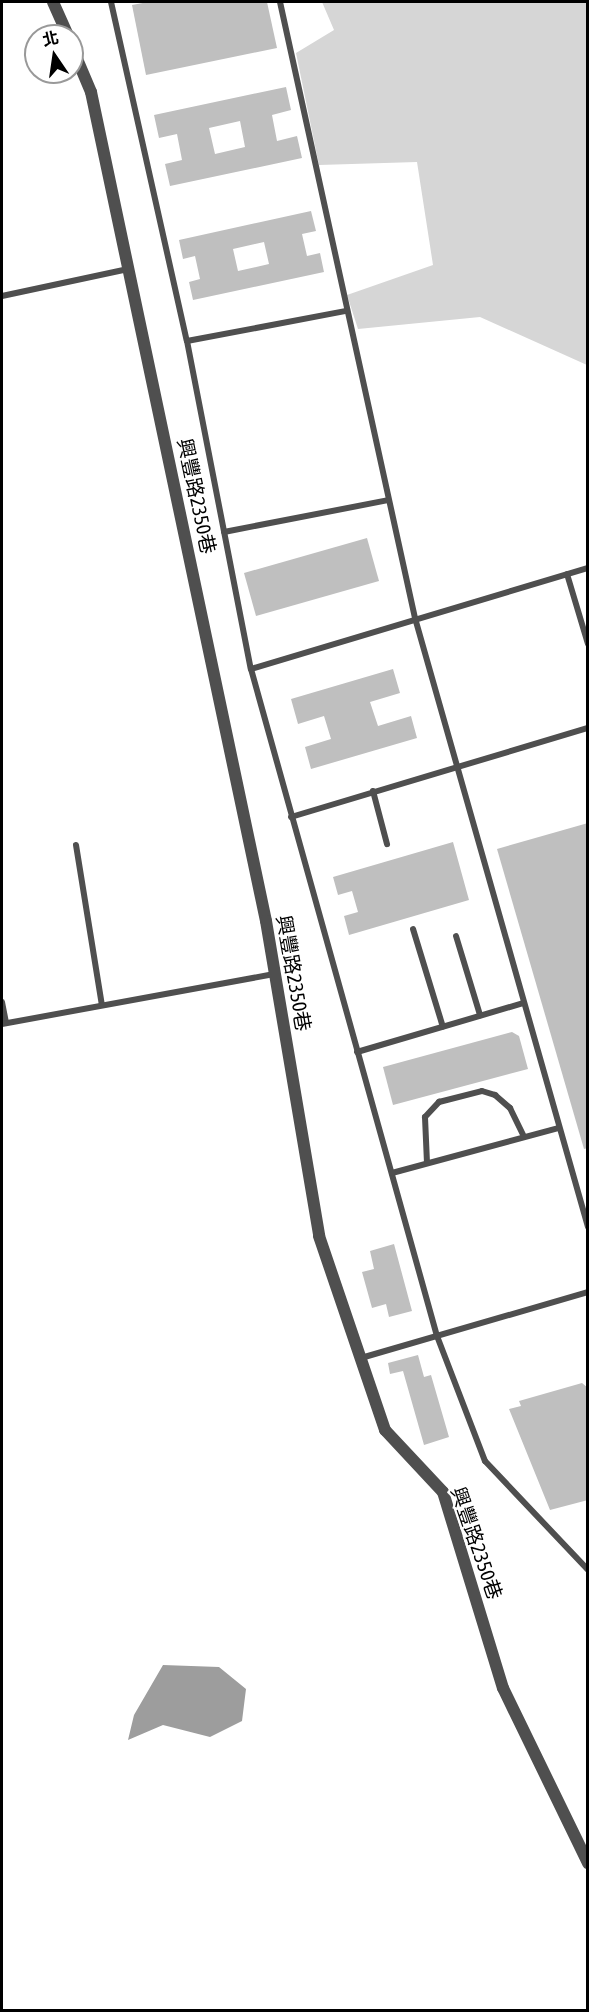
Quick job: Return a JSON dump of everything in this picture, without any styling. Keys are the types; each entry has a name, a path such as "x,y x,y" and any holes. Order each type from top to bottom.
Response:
{"street":[{"path":"53,2 63,24"},
{"name":"興豐路2350巷","path":"84,75 91,92 129,269 275,974 319,1236 359,1359 386,1430 443,1492 503,1688 588,1863"}],"lane":[{"path":"111,2 187,341 251,669 437,1336 485,1461 588,1570"},
{"path":"280,2 415,618 588,1227"},
{"path":"2,296 129,269"},
{"path":"187,341 346,311"},
{"path":"225,532 388,500"},
{"path":"251,669 588,568"},
{"path":"567,574 588,644"},
{"path":"291,817 455,765 588,728"},
{"path":"373,791 387,843"},
{"path":"76,845 102,1005"},
{"path":"412,929 442,1026"},
{"path":"456,936 480,1015"},
{"path":"2,1002 4,1023 275,974"},
{"path":"357,1052 523,1003"},
{"path":"427,1163 425,1117 439,1102 482,1091 495,1095 510,1108 524,1137"},
{"path":"392,1173 559,1128"},
{"path":"359,1359 588,1292"}],"shaded area":[{"path":"322,2 587,2 587,365 480,317 358,329 347,295 433,265 417,162 319,165 296,53 334,30"},
{"path":"163,1665 219,1667 246,1689 242,1721 210,1737 163,1725 128,1740 134,1715"}],"building":[{"path":"148,2 267,2 277,48 146,75 132,5"},
{"path":"286,87 291,110 272,115 277,141 297,136 302,158 170,186 165,164 182,160 177,134 159,138 154,115","holes":["240,121 245,147 215,154 209,128"]},
{"path":"311,211 316,231 302,234 307,256 320,253 324,272 193,300 189,282 200,279 195,256 183,259 179,240","holes":["264,242 269,264 238,271 233,249"]},
{"path":"367,538 379,581 256,616 244,573"},
{"path":"393,669 400,693 370,702 378,726 411,716 417,738 311,769 305,747 331,739 324,716 298,724 291,699"},
{"path":"588,823 588,1148 584,1149 497,849"},
{"path":"453,842 469,900 349,935 344,916 358,912 352,891 338,895 333,877"},
{"path":"512,1032 519,1036 528,1069 393,1105 383,1067"},
{"path":"394,1244 412,1311 389,1317 386,1304 372,1308 362,1272 374,1269 370,1251"},
{"path":"418,1355 424,1377 431,1375 449,1437 424,1445 403,1371 390,1374 388,1363"},
{"path":"582,1383 588,1388 588,1500 550,1510 509,1409 521,1406 519,1401"}]}
